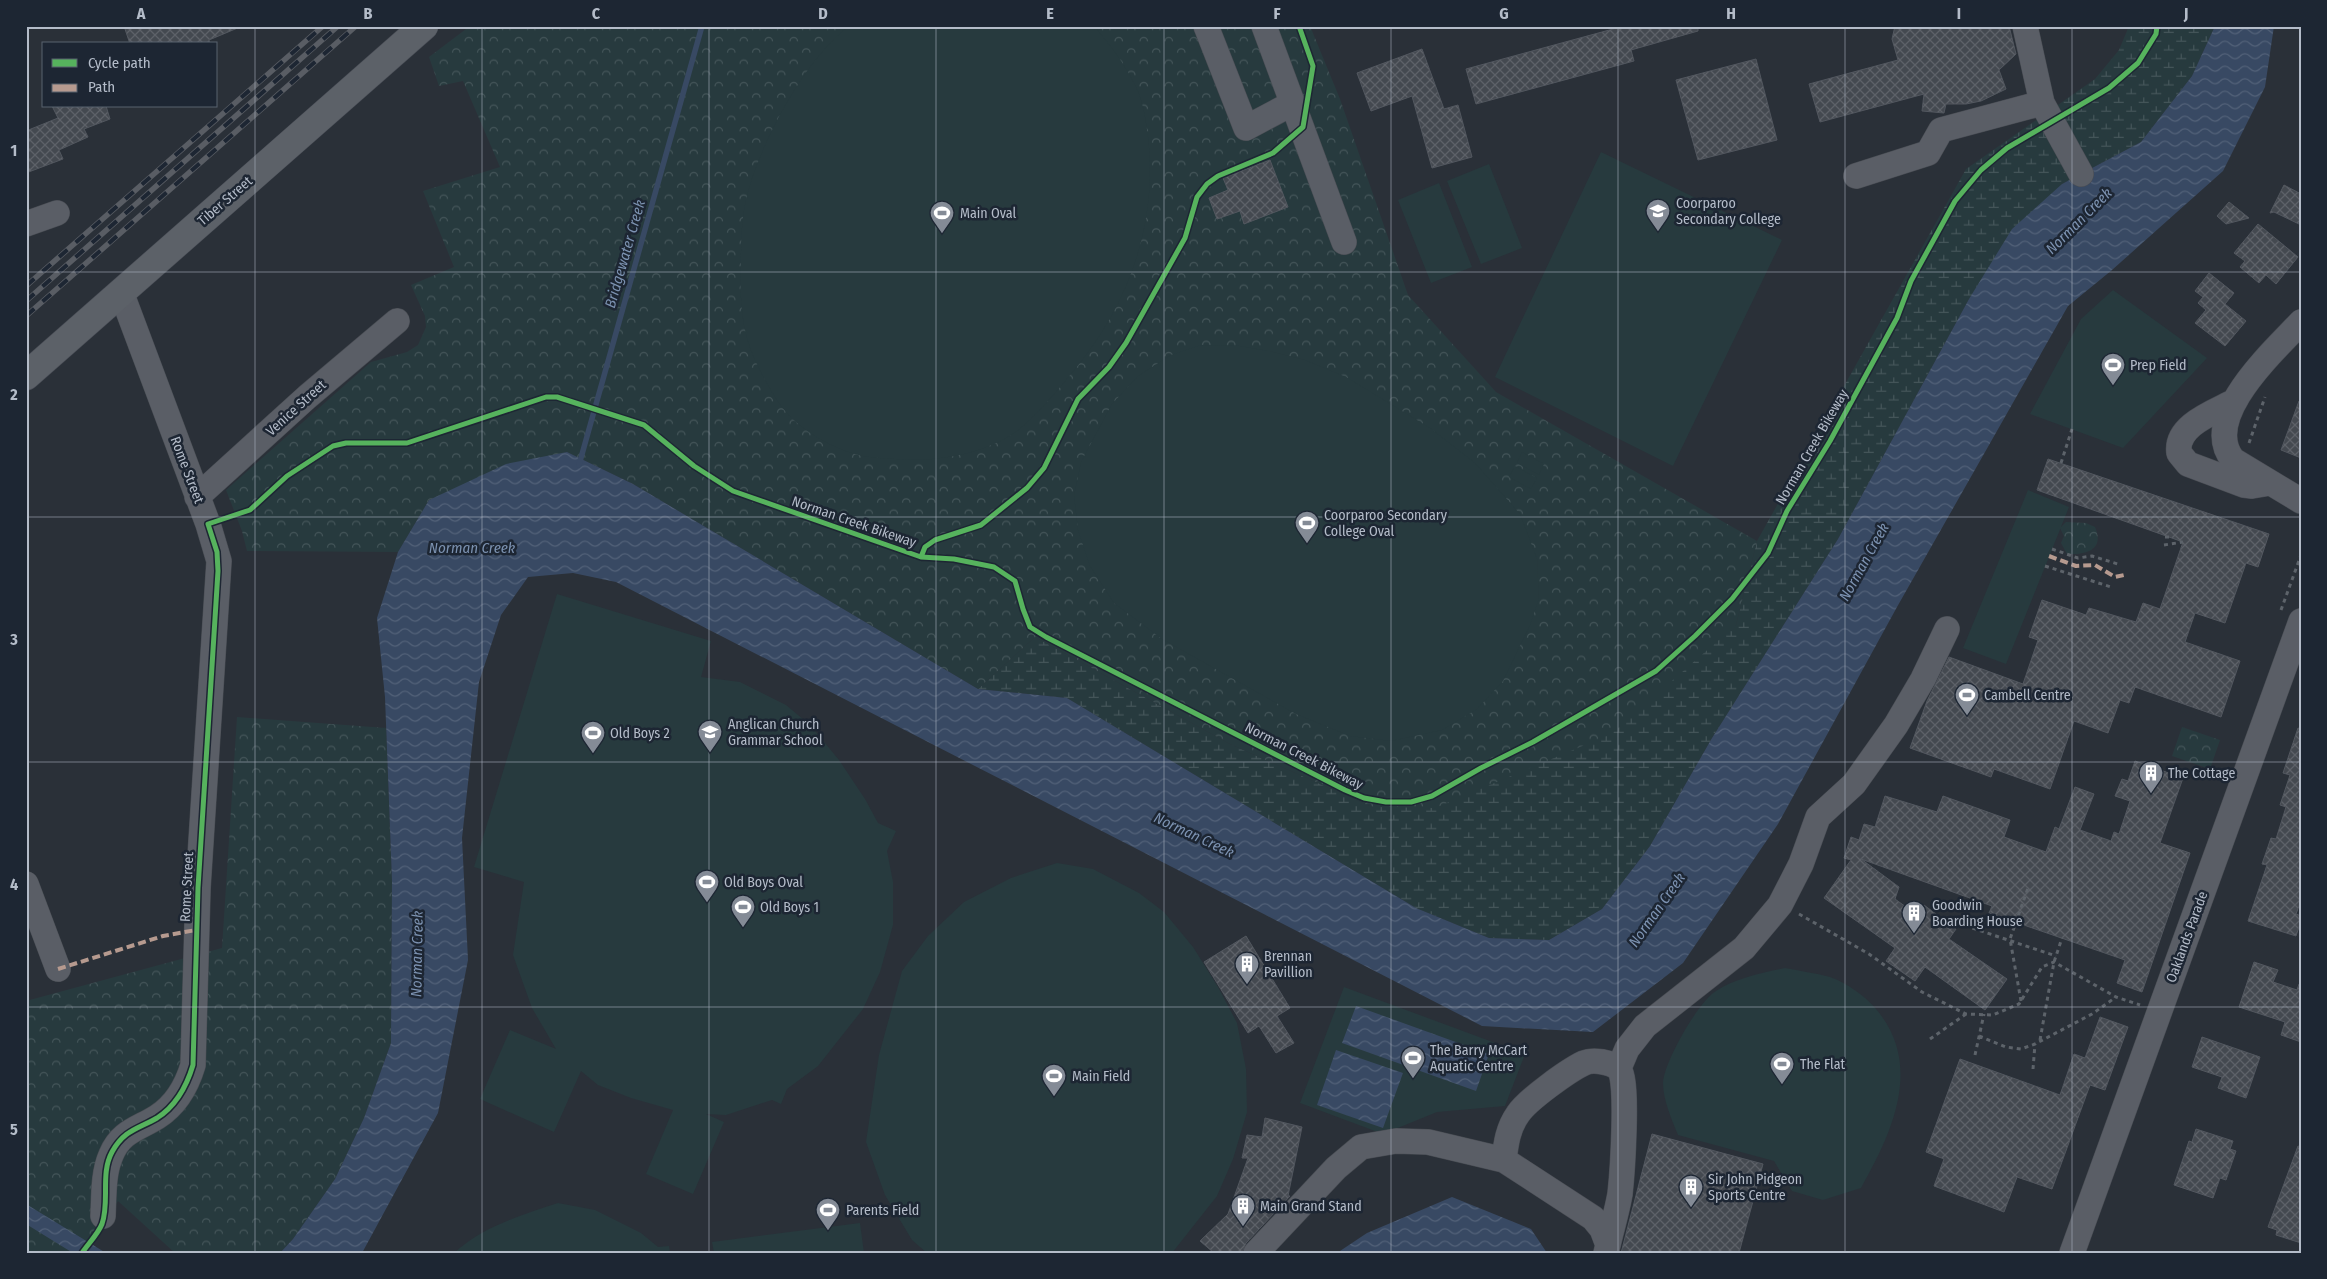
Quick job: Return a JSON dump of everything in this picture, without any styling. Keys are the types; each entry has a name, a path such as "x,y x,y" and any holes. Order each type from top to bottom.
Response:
{"main road":[{"name":"Tiber Street","path":"26,376 424,26"}],"street":[{"path":"1206,26 1246,128 1292,104"},
{"path":"1264,26 1344,242"},
{"path":"2025,26 2042,103 2081,174"},
{"path":"1856,176 1928,153 1940,130 2042,103"},
{"path":"26,224 57,213"},
{"name":"Rome Street","path":"103,1216 105,1178 112,1153 131,1130 157,1117 169,1107 184,1088 193,1064 198,888 219,562 214,540 121,292"},
{"name":"Venice Street","path":"197,497 314,391 397,321"},
{"path":"2301,322 2252,375 2235,401 2225,432 2239,454 2271,483 2301,501"},
{"path":"2235,401 2187,428 2180,440 2179,453 2188,464 2244,485 2252,486 2271,483"},
{"path":"2239,454 2301,481"},
{"name":"Oaklands Parade","path":"2072,1253 2301,620"},
{"path":"1505,1149 1519,1112 1548,1087 1607,1046 1644,1026 1744,948 1780,905 1801,864 1818,817 1854,784 1896,725 1923,679 1947,629"},
{"path":"26,884 58,970"},
{"path":"1619,1068 1627,1049 1644,1026"},
{"path":"1584,1063 1598,1060 1619,1068 1623,1074 1623,1154 1620,1188 1607,1249"},
{"path":"1256,1253 1336,1168 1361,1147 1396,1141 1428,1142 1456,1147 1505,1149 1593,1218 1602,1228 1607,1249"},
{"path":"1583,1212 1602,1209 1620,1188"}],"path":[{"path":"2239,454 2267,391"},
{"path":"2062,463 2072,429"},
{"path":"2165,537 2169,537 2172,534"},
{"path":"2164,545 2183,542"},
{"path":"2052,549 2078,558 2092,556 2120,565"},
{"path":"2045,566 2110,587"},
{"path":"2021,1001 2010,940 2028,888"},
{"path":"1780,905 1869,954 1922,992 1966,1014 1992,1015 2019,1004 2042,967 2054,962"},
{"path":"1942,918 2056,956"},
{"path":"2040,1040 2054,962 2062,938"},
{"path":"2054,962 2116,997 2146,1008"},
{"path":"1978,1036 2006,1047 2021,1049 2092,1014 2116,997"},
{"path":"1930,1039 1966,1014"},
{"path":"1975,1054 1984,1014"},
{"path":"2033,1069 2034,1044"}],"green space":[{"path":"470,26 1310,26 1340,99 1408,295 1496,392 1757,541 1736,625 1611,734 1435,808 1372,807 1230,744 1035,637 978,689 633,484 567,452 429,500 398,552 247,551 242,531 226,490 371,362 407,352 418,345 426,327 425,316 411,285 454,267 423,191 500,167 463,81 439,86 429,57"},
{"name":"Main Oval","path":"849,26 1094,26 1127,70 1136,87 1142,105 1148,137 1150,170 1148,202 1143,233 1135,263 1123,293 1091,348 1065,382 1035,415 1011,435 969,453 910,460 880,458 855,454 827,443 801,426 781,406 758,367 747,338 741,298 741,243 745,203 753,175 773,128 801,80 816,59"},
{"path":"2129,26 2215,26 2192,76 2141,142 2062,184 1969,299 1838,539 1712,738 1650,846 1602,909 1549,940 1489,938 1416,908 1067,698 978,689 1035,637 1230,744 1372,807 1736,625 1757,541 1966,169 2095,79 2119,50"},
{"path":"1601,152 1782,240 1673,466 1495,377"},
{"path":"1489,164 1522,248 1481,264 1447,181"},
{"path":"1439,183 1472,267 1431,283 1398,200"},
{"name":"Prep Field","path":"2113,290 2207,358 2123,448 2030,414 2081,319"},
{"name":"Coorparoo Secondary College Oval","path":"1201,345 1240,346 1273,352 1305,360 1346,377 1430,428 1475,463 1520,514 1537,559 1539,598 1530,625 1503,681 1477,709 1442,730 1391,741 1350,736 1296,714 1162,639 1114,603 1090,566 1078,530 1074,496 1081,462 1112,404 1138,376 1171,355"},
{"path":"1522,452 1544,464 1539,475 1517,463"},
{"path":"1515,466 1537,478 1531,489 1509,477"},
{"path":"2028,490 2069,507 2006,664 1963,648"},
{"path":"2066,522 2086,523 2095,527 2098,541 2096,546 2087,552 2067,554 2061,543 2064,536 2060,528"},
{"name":"Old Boys Oval","path":"557,594 711,641 701,677 740,682 786,705 810,725 839,760 865,799 878,823 896,831 887,851 893,882 893,925 880,972 863,1009 818,1066 787,1089 781,1104 772,1100 726,1115 706,1114 724,1122 693,1194 646,1174 673,1110 631,1098 598,1085 581,1071 554,1132 480,1099 510,1030 556,1049 532,1008 513,955 524,882 474,867"},
{"path":"237,717 386,728 392,881 391,1043 364,1118 335,1179 293,1239 280,1253 175,1253 118,1201 88,1253 26,1253 26,1001 222,948"},
{"path":"2182,727 2220,740 2210,769 2172,756"},
{"path":"1057,863 1093,869 1139,893 1164,912 1193,947 1218,987 1237,1023 1246,1069 1247,1112 1233,1159 1217,1196 1172,1253 927,1253 912,1240 885,1195 866,1142 879,1055 902,971 928,936 964,902 1011,878"},
{"name":"The Flat","path":"1785,968 1830,977 1849,986 1861,995 1876,1009 1890,1031 1898,1053 1901,1076 1898,1099 1892,1122 1873,1167 1861,1188 1823,1200 1792,1191 1774,1161 1678,1135 1668,1110 1663,1090 1665,1073 1675,1048 1700,1007 1709,997 1724,986 1741,979"},
{"name":"The Barry McCart Aquatic Centre","path":"1344,987 1525,1054 1505,1106 1437,1112 1383,1134 1300,1103"},
{"path":"558,1203 595,1210 641,1233 658,1247 669,1246 670,1253 454,1253 477,1235 490,1228"},
{"name":"Parents Field","path":"860,1223 864,1253 714,1253 712,1242"}],"water":[{"name":"Norman Creek","path":"2215,26 2274,26 2265,87 2223,171 2112,270 2068,306 1897,607 1778,824 1683,963 1593,1032 1482,1026 616,582 573,573 528,577 501,615 479,682 462,838 468,960 438,1113 362,1253 280,1253 293,1239 335,1179 364,1118 391,1043 392,881 385,697 377,618 398,552 429,500 506,464 567,452 633,484 978,689 1067,698 1416,908 1489,938 1549,940 1602,909 1650,846 1712,738 1838,539 1969,299 2012,229 2062,184 2141,142 2192,76"},
{"path":"1356,1006 1489,1054 1476,1091 1342,1043"},
{"path":"1336,1050 1403,1073 1383,1128 1317,1105"},
{"path":"1452,1197 1531,1229 1547,1253 1337,1253 1367,1233"},
{"path":"26,1204 106,1253 73,1253 26,1224"}],"building":[{"path":"124,26 240,26 209,40 210,42 129,42"},
{"path":"1624,26 1698,26 1698,31 1631,50 1634,61 1476,104 1466,69"},
{"path":"1895,26 2009,26 2016,54 1999,70 2006,89 1981,101 1966,104 1946,104 1944,113 1922,111 1924,94 1820,122 1809,84 1898,60 1892,39"},
{"path":"1422,49 1444,109 1458,105 1472,157 1432,168 1412,96 1371,111 1357,73"},
{"path":"1756,59 1777,140 1698,160 1676,80"},
{"path":"53,108 107,108 110,119 84,129 88,137 59,150 63,159 26,173 26,131 58,118"},
{"path":"1270,160 1288,207 1244,224 1240,211 1217,219 1209,198 1228,190 1223,178"},
{"path":"2284,185 2301,194 2301,225 2274,212 2270,213"},
{"path":"2229,202 2249,218 2226,224 2217,216"},
{"path":"2258,224 2298,257 2276,284 2266,275 2259,283 2240,267 2245,261 2234,253"},
{"path":"2209,273 2234,293 2225,304 2246,321 2225,346 2195,323 2206,310 2198,303 2203,297 2195,291"},
{"path":"2299,401 2301,401 2301,458 2281,450"},
{"path":"2048,459 2269,534 2258,567 2246,563 2225,623 2195,613 2185,642 2240,661 2221,717 2135,687 2129,703 2120,700 2108,733 2074,721 2050,789 1994,769 1991,777 1910,748 1927,701 1949,657 2023,684 2038,640 2029,637 2042,600 2086,615 2089,608 2136,622 2143,603 2160,609 2183,542 2037,490"},
{"path":"2298,728 2301,729 2301,901 2296,914 2301,916 2301,921 2296,936 2248,921 2267,865 2262,864 2271,838 2276,839 2286,807 2280,805 2290,775 2283,773"},
{"path":"2135,761 2183,778 2160,843 2190,853 2142,992 2117,983 2125,960 1989,913 1992,906 1861,859 1899,887 1895,899 1917,915 1924,905 1956,929 1949,939 2007,979 1985,1010 1925,967 1915,981 1886,961 1895,948 1824,898 1851,860 1844,858 1851,837 1859,840 1864,824 1875,827 1885,796 1937,812 1943,796 2010,820 2004,837 2046,852 2055,827 2059,829 2075,787 2094,794 2080,830 2111,841 2114,832 2119,834 2130,801 2115,796 2122,779 2128,781"},
{"name":"Brennan Pavillion","path":"1246,936 1290,1008 1277,1016 1294,1043 1276,1053 1259,1026 1248,1033 1204,962"},
{"path":"2254,962 2278,970 2273,982 2297,990 2299,984 2301,985 2301,1042 2281,1035 2285,1022 2239,1007"},
{"path":"2100,1017 2128,1027 2105,1090 2090,1085 2052,1189 2017,1177 2004,1212 1934,1186 1944,1159 1926,1152 1960,1059 2060,1095 2074,1054 2085,1058"},
{"path":"2202,1037 2260,1057 2246,1098 2218,1088 2222,1077 2192,1067"},
{"path":"1265,1118 1302,1127 1288,1196 1290,1196 1246,1243 1242,1253 1214,1253 1200,1241 1228,1214 1248,1158 1242,1158 1247,1135 1262,1137"},
{"path":"2196,1129 2233,1141 2230,1149 2236,1151 2226,1180 2220,1178 2213,1198 2174,1185 2189,1141 2192,1142"},
{"name":"Sir John Pidgeon Sports Centre","path":"1652,1134 1763,1164 1739,1253 1621,1253"},
{"path":"2298,1146 2301,1147 2301,1243 2276,1235 2277,1230 2268,1227"}],"waterway":[{"name":"Bridgewater Creek","path":"579,465 702,26"}],"railway":[{"path":"26,286 323,26"},
{"path":"26,301 338,26"},
{"path":"26,316 356,26"}],"marked path":[{"path":"2049,556 2076,566 2095,565 2115,577 2124,575"},
{"path":"58,969 163,936 196,930"}],"cycle path":[{"name":"Norman Creek Bikeway","path":"921,557 925,547 935,540 981,525 1027,488 1044,468 1078,399 1109,367 1126,343 1185,238 1197,197 1207,184 1218,176 1273,153 1303,127 1313,66 1299,26"},
{"name":"Norman Creek Bikeway","path":"82,1253 102,1224 105,1206 106,1169 112,1152 127,1134 157,1118 170,1107 188,1080 193,1065 198,888 218,571 217,552 208,524 250,510 287,476 333,446 346,443 407,443 546,397 557,397 644,425 694,466 733,491 921,557 954,559 994,567 1015,581 1030,627 1046,637 1345,790 1364,798 1386,802 1411,802 1432,796 1481,768 1533,742 1656,671 1732,599 1768,553 1787,511 1830,441 1897,318 1911,281 1955,201 1981,170 2007,148 2109,88 2138,63 2156,34 2157,26"}],"place":[{"name":"Coorparoo Secondary College","path":"1658,232"},
{"name":"Main Oval","path":"942,234"},
{"name":"Prep Field","path":"2113,386"},
{"name":"Coorparoo Secondary College Oval","path":"1307,544"},
{"name":"Cambell Centre","path":"1967,716"},
{"name":"Anglican Church Grammar School","path":"710,753"},
{"name":"Old Boys 2","path":"593,754"},
{"name":"The Cottage","path":"2151,794"},
{"name":"Old Boys Oval","path":"707,903"},
{"name":"Old Boys 1","path":"743,928"},
{"name":"Goodwin Boarding House","path":"1914,934"},
{"name":"Brennan Pavillion","path":"1247,985"},
{"name":"The Barry McCart Aquatic Centre","path":"1413,1079"},
{"name":"The Flat","path":"1782,1085"},
{"name":"Main Field","path":"1054,1097"},
{"name":"Sir John Pidgeon Sports Centre","path":"1691,1208"},
{"name":"Main Grand Stand","path":"1243,1227"},
{"name":"Parents Field","path":"828,1231"}]}
